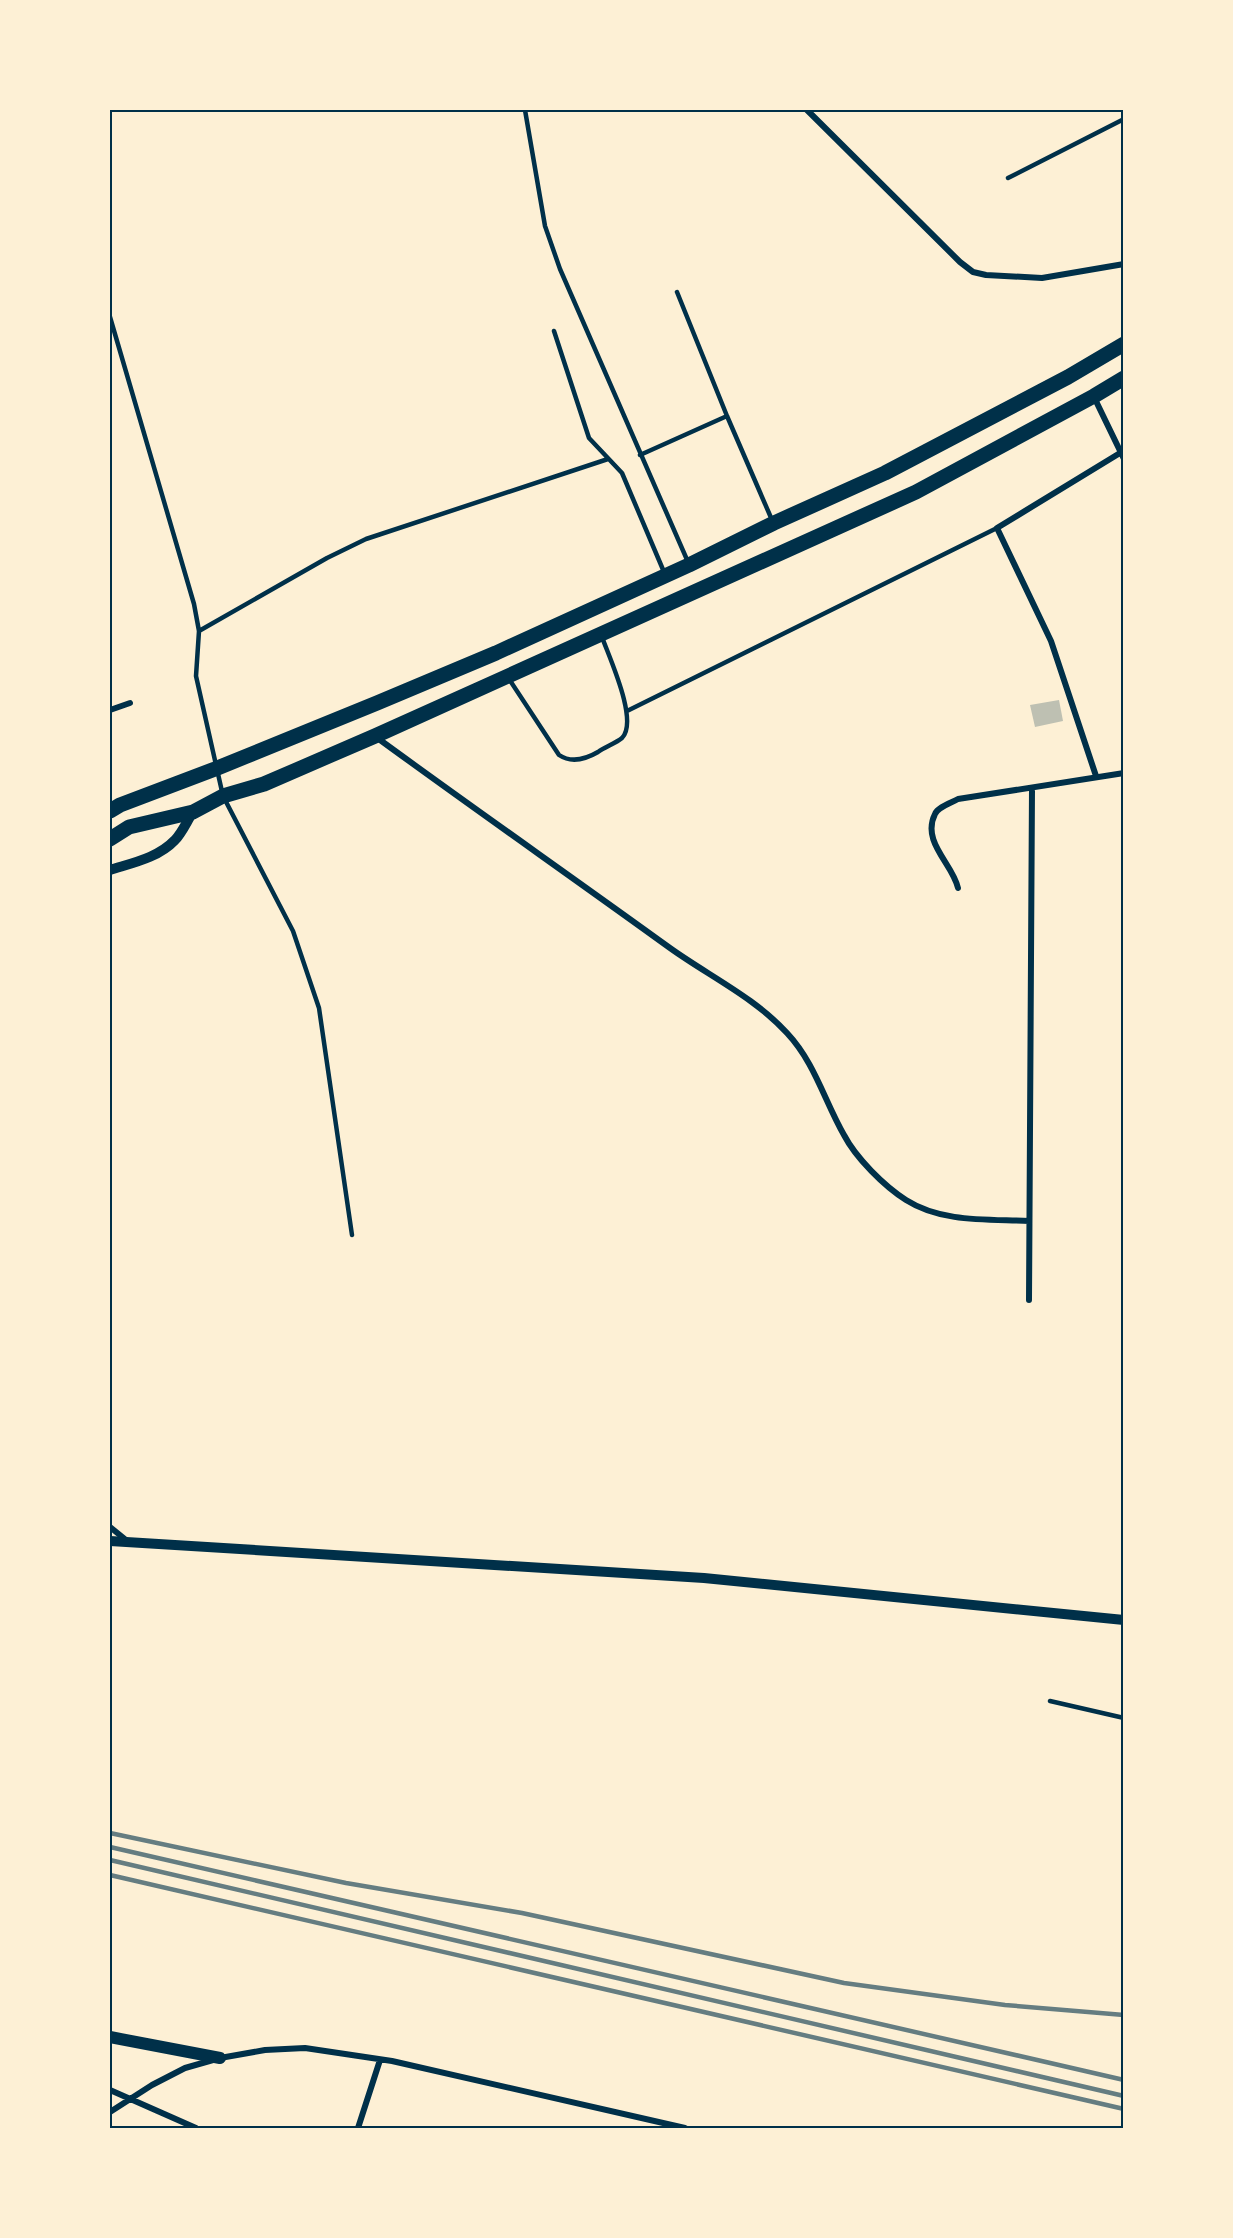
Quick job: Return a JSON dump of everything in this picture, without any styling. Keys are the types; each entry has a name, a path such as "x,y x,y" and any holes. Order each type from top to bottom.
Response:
{"main road":[{"path":"113,807 215,769 495,653 690,565 774,523 885,473 1068,377 1124,344"},
{"path":"110,838 129,827 193,812 223,796 264,784 916,492 1124,378"},
{"path":"110,2037 220,2058"}],"street":[{"path":"807,110 960,262 973,272 986,275 1042,278 1124,264"},
{"path":"1094,396 1122,456 997,528 1051,641 1096,776"},
{"path":"110,710 130,703"},
{"path":"375,736 680,955 746,997 787,1033 813,1068 844,1136 867,1166 906,1200 931,1213 971,1219 1029,1221"},
{"path":"958,888 956,876 936,849 932,830 934,814 940,808 958,799 1124,773"},
{"path":"1029,1300 1032,788"},
{"path":"110,870 152,856 164,849 176,839 193,812"},
{"path":"110,1527 126,1540"},
{"path":"110,1540 704,1578 1124,1620"},
{"path":"110,2112 152,2085 185,2068 220,2058 265,2050 305,2048 392,2061 685,2128"},
{"path":"358,2128 380,2060"},
{"path":"110,2090 196,2128"},
{"path":"648,2120 648,2128"}],"lane":[{"path":"525,110 549,237 560,269 690,565"},
{"path":"1008,178 1124,119"},
{"path":"677,292 727,416 774,523"},
{"path":"110,317 194,604 199,631 196,676 215,769 223,796 293,931 319,1008 352,1235"},
{"path":"554,331 590,438 622,473 666,574"},
{"path":"640,455 727,416"},
{"path":"199,631 327,558 366,539 608,459"},
{"path":"627,711 997,528"},
{"path":"507,676 559,755 567,760 594,754 622,737 628,727 627,711 601,634"},
{"path":"1050,1701 1124,1718"}],"building":[{"path":"1059,700 1063,721 1035,727 1030,705"}],"railway":[{"path":"110,1833 346,1883 522,1913 844,1983 1005,2005 1124,2015"},
{"path":"110,1847 1124,2080"},
{"path":"110,1860 1124,2096"},
{"path":"110,1875 1124,2109"}]}
